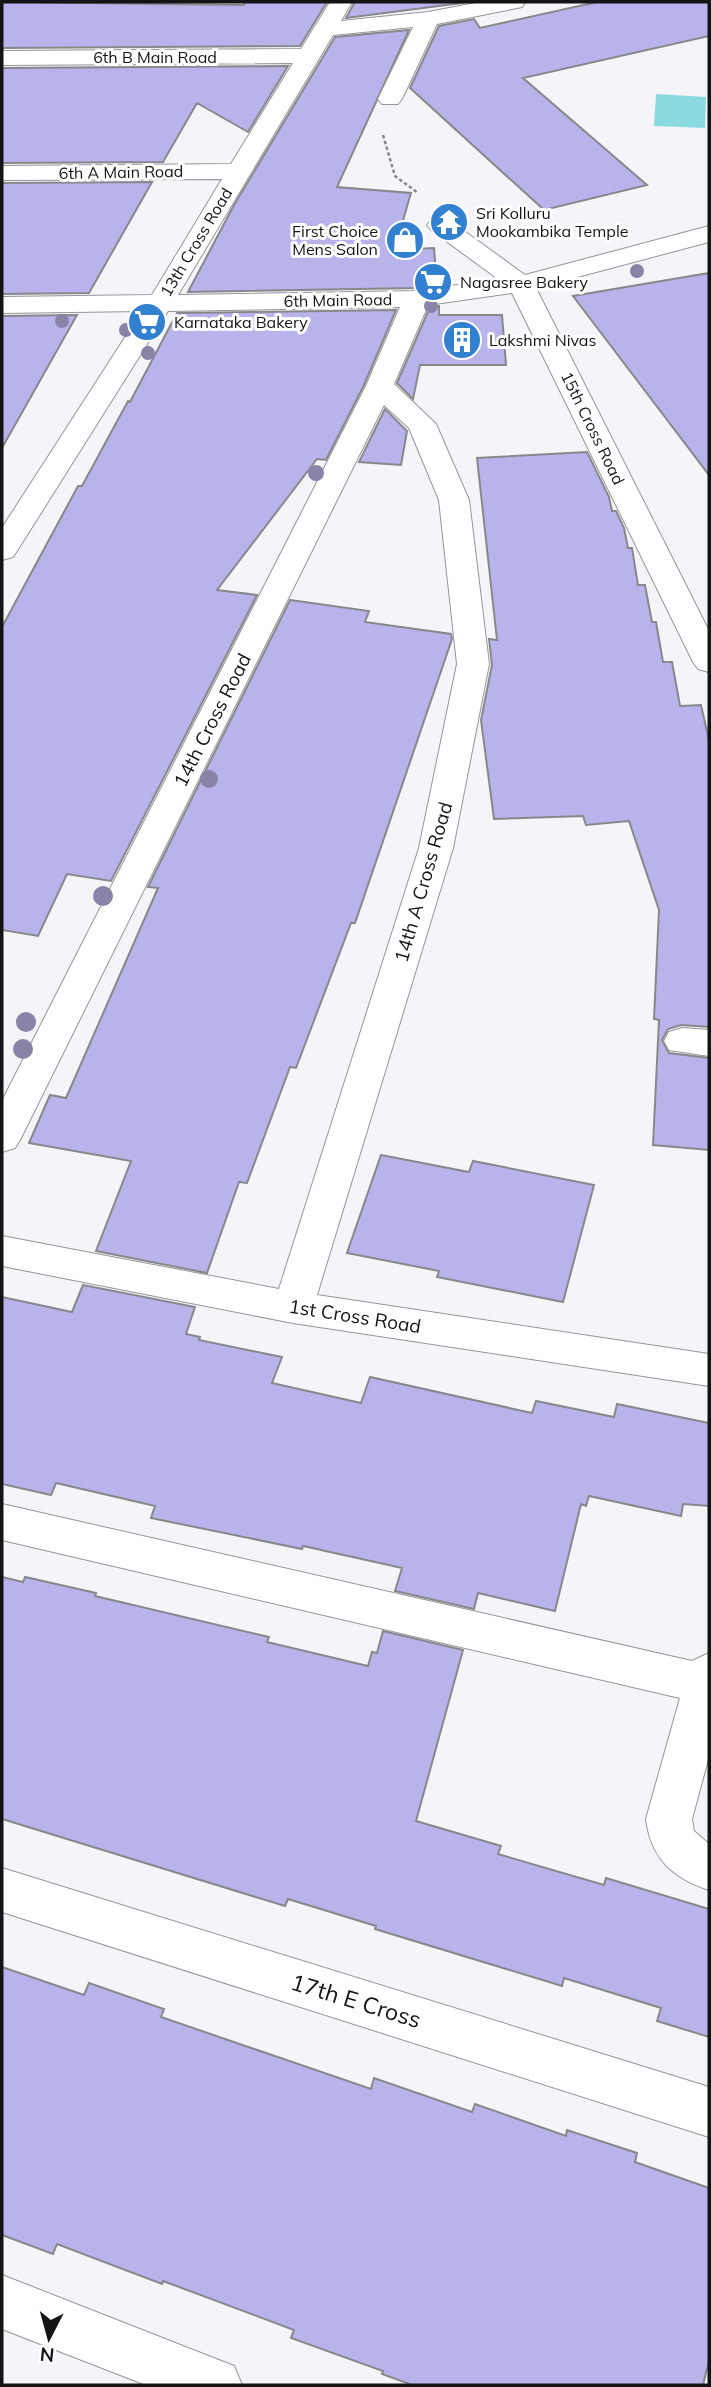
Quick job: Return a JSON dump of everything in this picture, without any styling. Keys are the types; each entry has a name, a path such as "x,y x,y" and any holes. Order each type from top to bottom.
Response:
{"street":[{"name":"13th Cross Road","path":"2,551 160,303 341,2"},
{"path":"325,29 428,19 514,2"},
{"path":"390,99 428,19"},
{"name":"6th B Main Road","path":"2,58 308,56"},
{"name":"6th A Main Road","path":"2,173 239,171"},
{"name":"15th Cross Road","path":"440,225 521,284 709,662"},
{"name":"6th Main Road","path":"2,305 417,299 521,284 709,234"},
{"name":"14th Cross Road","path":"2,1138 380,386 417,299"},
{"name":"14th A Cross Road","path":"293,1307 436,848 473,664 454,500 422,424 380,386"},
{"name":"1st Cross Road","path":"2,1251 293,1307 709,1370"},
{"path":"2,1521 708,1678 669,1819 670,1834 677,1849 691,1861 709,1868"},
{"name":"17th E Cross","path":"2,1890 709,2112"},
{"path":"2,2302 215,2385"}],"path":[{"path":"390,99 383,136 394,176 424,197 440,225"}],"water":[{"path":"656,94 706,97 705,128 654,126"}],"building":[{"path":"2,2 244,5 245,2 327,2 300,46 2,48"},
{"path":"355,2 461,2 462,3 346,18"},
{"path":"597,2 709,2 709,36 523,78 647,185 544,210 410,88 439,26 474,19 480,28"},
{"path":"409,30 337,187 411,193 399,234 415,234 415,249 434,248 437,285 417,288 188,292 234,205 335,37"},
{"path":"288,66 248,132 197,103 163,162 2,163 2,68"},
{"path":"152,182 89,293 2,294 2,183"},
{"path":"709,273 709,475 573,296"},
{"name":"Lakshmi Nivas","path":"439,306 439,315 502,315 506,365 420,365 413,399 397,383 430,307"},
{"path":"396,310 364,385 326,460 317,459 217,590 257,595 111,881 67,874 38,936 2,930 2,627 78,486 82,486 128,401 130,402 177,313"},
{"path":"77,315 2,448 2,316"},
{"path":"385,409 407,431 401,465 359,462"},
{"path":"587,452 609,497 612,511 616,511 624,528 628,548 632,548 638,585 645,585 652,622 656,622 663,662 672,662 680,706 701,705 709,740 709,1027 681,1025 668,1029 662,1040 669,1053 709,1058 709,1150 653,1145 659,1020 654,1019 659,910 629,821 586,825 583,816 494,819 481,720 492,665 489,639 497,640 477,458"},
{"path":"290,600 369,611 365,622 451,634 452,639 355,923 351,923 296,1068 290,1067 247,1183 239,1182 207,1273 96,1251 131,1161 29,1143 50,1095 66,1098 158,888 148,887"},
{"path":"381,1155 469,1172 473,1161 594,1185 563,1302 437,1277 439,1271 347,1253"},
{"path":"83,1285 195,1307 186,1334 200,1337 199,1340 282,1357 272,1383 361,1403 370,1377 532,1413 536,1401 614,1417 617,1404 709,1423 709,1506 683,1504 681,1516 589,1496 586,1506 581,1504 555,1611 478,1593 474,1609 395,1591 402,1568 303,1546 302,1549 151,1518 155,1506 56,1483 51,1495 2,1484 2,1297 72,1312"},
{"path":"2,1577 23,1582 25,1577 96,1593 95,1596 269,1637 267,1642 368,1666 372,1652 377,1653 383,1631 463,1650 416,1821 501,1846 498,1854 604,1885 606,1878 709,1909 709,2037 657,2021 661,2008 564,1978 562,1986 375,1929 376,1926 288,1899 285,1906 2,1819"},
{"path":"2,1967 84,1995 89,1983 164,2009 161,2017 371,2089 374,2078 472,2112 475,2104 566,2136 567,2130 637,2153 635,2162 709,2188 709,2361 703,2385 412,2385 382,2374 383,2371 291,2338 294,2330 163,2281 162,2284 57,2244 53,2254 2,2235"}],"place":[{"name":"Sri Kolluru Mookambika Temple","path":"449,222"},
{"name":"First Choice Mens Salon","path":"405,240"},
{"name":"Nagasree Bakery","path":"433,282"},
{"name":"Karnataka Bakery","path":"147,322"},
{"name":"Lakshmi Nivas","path":"462,340"}]}
